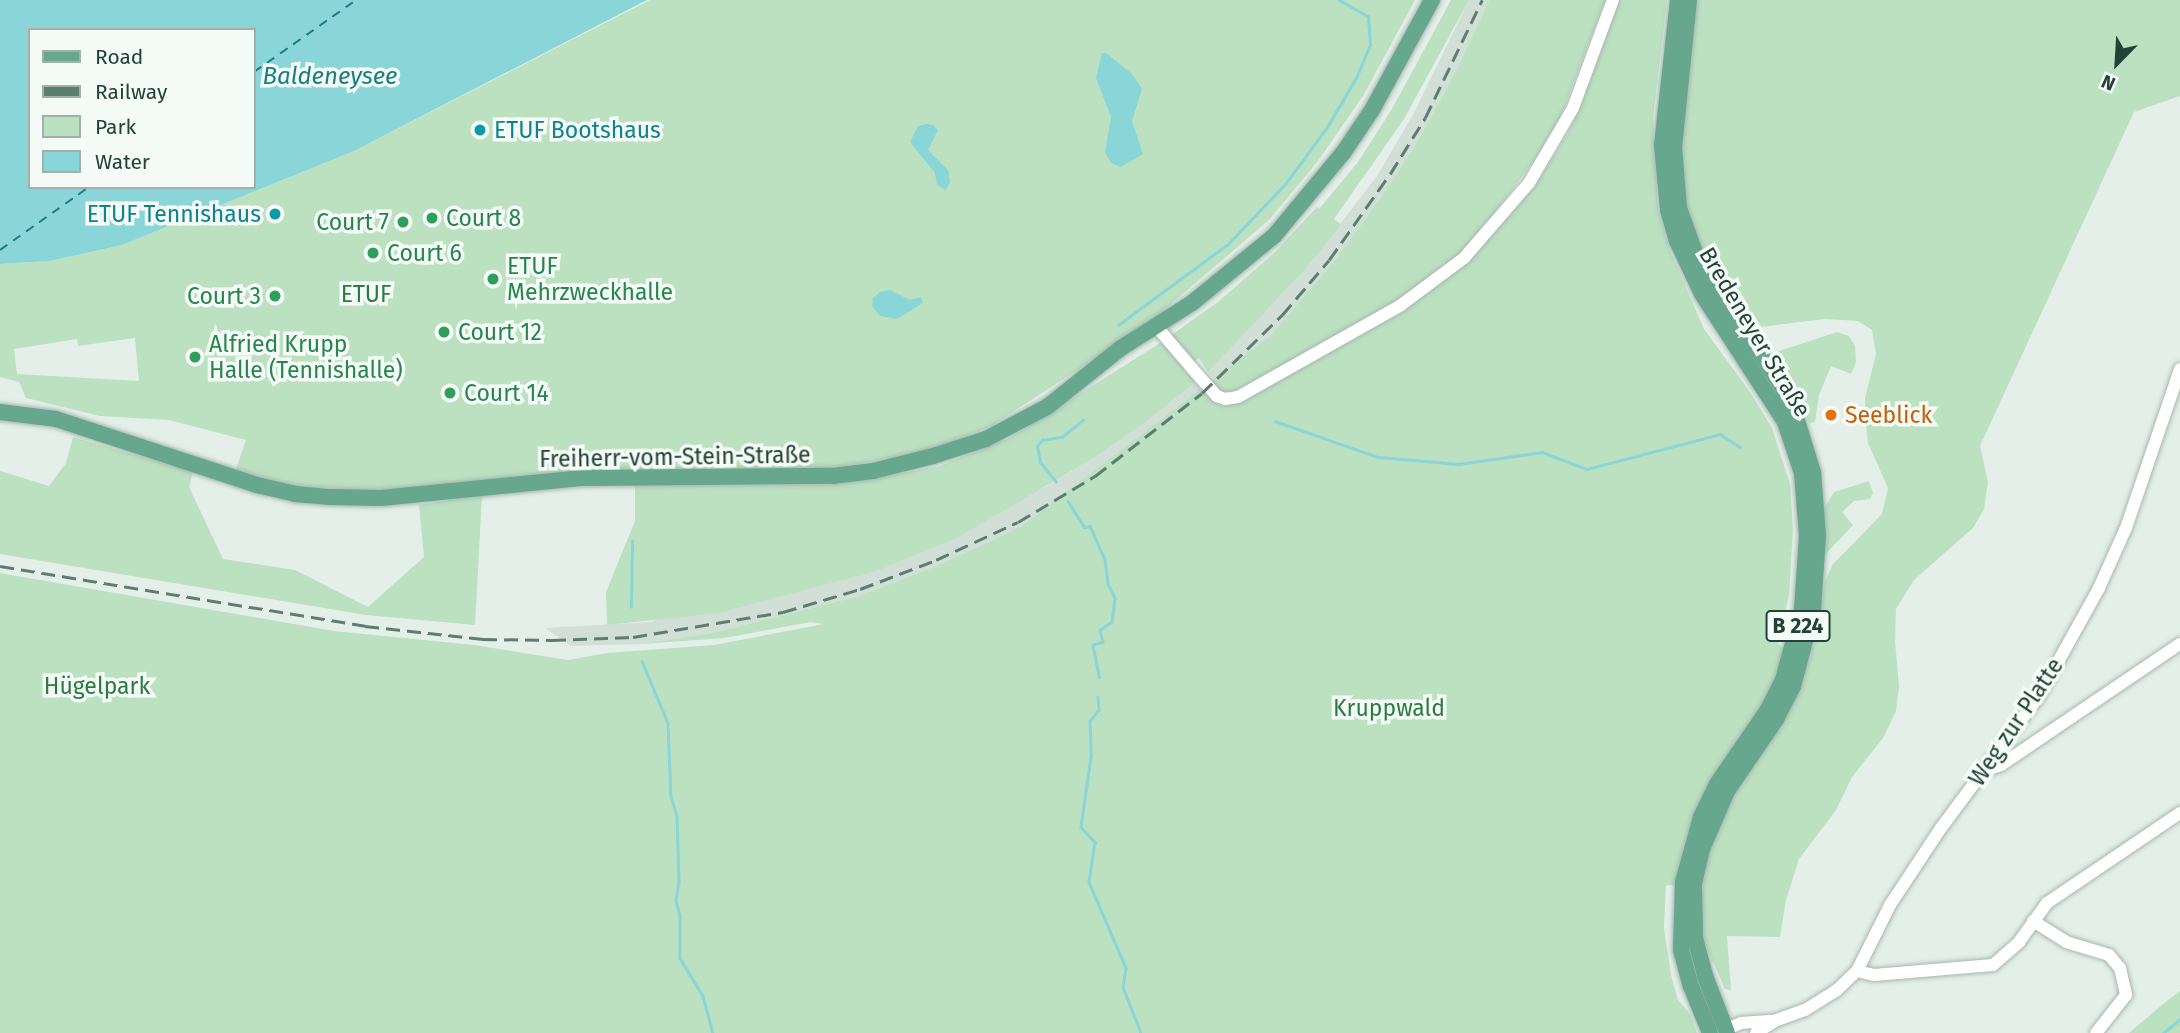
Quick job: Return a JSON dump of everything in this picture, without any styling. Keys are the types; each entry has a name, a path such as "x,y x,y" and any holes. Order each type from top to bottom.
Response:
{"main road":[{"name":"Freiherr-vom-Stein-Straße","path":"0,412 56,419 257,485 295,494 331,497 381,498 583,478 833,476 873,471 933,456 986,439 1020,424 1235,271 1274,236 1314,192 1371,110 1432,0"},
{"name":"Bredeneyer Straße","path":"1678,0 1662,145 1668,210 1689,269 1785,422 1802,473 1807,536 1802,610 1783,680 1766,711 1717,784 1700,817 1683,882 1681,950 1690,984 1720,1032"},
{"name":"Bredeneyer Straße","path":"1689,0 1674,147 1679,208 1699,264 1781,385 1794,414 1814,472 1818,535 1813,611 1793,686 1777,718 1727,790 1705,840 1694,884 1695,938 1720,1032"}],"street":[{"path":"1156,326 1217,396 1238,397 1401,305 1464,258 1529,183 1573,108 1613,0"},
{"name":"Weg zur Platte","path":"1756,1033 1777,1020 1805,1010 1838,990 1857,971 1891,905 1941,828 2039,696 2099,588 2130,517 2180,369"},
{"path":"1985,770 2001,765 2180,644"},
{"path":"1857,971 1874,975 1993,965 2019,942 2047,904 2180,813"},
{"path":"2032,921 2066,942 2109,955 2120,968 2126,995 2096,1033"},
{"name":"Weg zur Platte","path":"1720,1032 1745,1023 1777,1020"}],"shaded area":[{"path":"1469,0 1489,0 1457,69 1416,144 1335,260 1270,336 1219,384 1208,372 1303,272 1377,176 1414,113"},
{"path":"1195,382 1205,395 1022,526 939,565 859,596 713,633 641,644 571,646 545,628 651,622 1042,489 1092,459"}],"green space":[{"name":"ETUF","path":"650,0 1415,0 1363,96 1318,161 1269,220 1144,327 991,426 929,451 823,470 381,491 304,487 281,484 236,469 246,440 169,420 100,416 26,398 19,382 0,377 0,264 50,261 122,245 354,151","holes":["135,338 139,381 17,374 14,349 77,339 78,346"]},
{"path":"1451,0 1469,0 1404,119 1334,219 1341,225 1303,272 1208,372 1199,358 1184,369 1195,382 1148,420 1092,459 957,538 876,571 718,613 607,625 606,592 635,521 635,485 839,484 937,467 1010,438 1160,343 1218,302 1274,253 1317,207 1319,209 1358,162 1392,109"},
{"name":"Kruppwald","path":"1489,0 1667,0 1653,118 1658,211 1671,253 1704,329 1750,392 1772,428 1790,484 1793,530 1789,595 1778,644 1787,651 1774,685 1698,807 1686,839 1677,885 1666,885 1664,928 1671,975 1678,1000 1690,1014 1697,1033 0,1033 0,573 334,631 474,645 568,660 607,653 714,645 824,624 811,622 724,638 641,644 713,633 859,596 939,565 1022,526 1270,336 1335,260 1384,193 1416,144 1457,69","holes":["1603,6 1614,10 1568,133 1536,184 1505,219 1496,211 1554,134"]},
{"path":"1695,0 2180,0 2180,96 2134,112 1980,446 1988,482 1984,509 1973,528 1914,580 1896,609 1895,641 1899,686 1896,711 1883,738 1852,777 1836,810 1799,859 1786,900 1780,937 1727,936 1731,990 1725,989 1701,935 1704,860 1732,797 1798,693 1816,636 1825,581 1833,564 1882,514 1888,488 1868,443 1865,416 1865,398 1876,354 1872,330 1858,321 1825,319 1752,328 1704,259 1689,224 1679,177"},
{"path":"1837,332 1849,336 1855,346 1856,362 1851,374 1831,366 1819,395 1815,422 1809,423 1795,384 1777,358 1779,351"},
{"path":"73,437 193,472 189,487 223,559 295,570 368,607 424,557 419,505 482,495 475,625 366,615 0,554 0,471 49,486 66,463"},
{"path":"1869,481 1873,493 1870,499 1854,501 1842,512 1853,525 1824,556 1823,510 1834,492"},
{"path":"2180,991 2180,1033 2129,1033 2163,1004"}],"water":[{"name":"Baldeneysee","path":"0,0 647,0 354,151 122,245 50,261 0,264"},
{"path":"1102,53 1106,53 1132,74 1142,89 1132,121 1143,154 1121,167 1111,163 1105,153 1111,117 1096,78"},
{"path":"933,125 938,130 928,150 948,170 950,182 946,190 937,185 935,173 910,142 918,126"},
{"path":"890,290 910,300 921,297 923,303 897,319 880,316 872,306 873,298 880,292"}],"waterway":[{"path":"1118,325 1228,244 1286,183 1327,127 1356,78 1370,45 1368,17 1339,0"},
{"path":"1056,482 1040,462 1037,446 1042,440 1062,437 1083,420"},
{"path":"1275,421 1378,457 1459,464 1542,452 1587,469 1720,434 1740,447"},
{"path":"1068,501 1084,527 1090,526 1105,559 1108,584 1115,598 1112,622 1100,630 1103,642 1093,645 1099,677"},
{"path":"631,607 632,541"},
{"path":"642,661 668,723 671,797 677,815 679,882 676,901 680,915 680,958 703,996 713,1033"},
{"path":"1098,697 1099,710 1090,721 1091,757 1081,827 1095,842 1089,882 1126,968 1123,987 1141,1033"},
{"path":"2163,1033 2180,1019"}],"ferry route":[{"path":"256,71 356,0"},
{"path":"0,250 86,189"}],"railway":[{"path":"0,566 365,626 483,639 552,640 633,637 783,612 860,589 936,560 1018,522 1095,476 1202,393 1282,315 1329,260 1390,174 1425,118 1482,0"}],"place":[{"name":"ETUF Bootshaus","path":"480,130"},
{"name":"ETUF Tennishaus","path":"275,214"},
{"name":"Court 8","path":"432,218"},
{"name":"Court 7","path":"403,222"},
{"name":"Court 6","path":"373,253"},
{"name":"ETUF Mehrzweckhalle","path":"493,279"},
{"name":"Court 3","path":"275,296"},
{"name":"Court 12","path":"444,332"},
{"name":"Alfried Krupp Halle (Tennishalle)","path":"195,357"},
{"name":"Court 14","path":"450,393"},
{"name":"Seeblick","path":"1831,415"}],"park label":[{"name":"Hügelpark","path":"97,686"}]}
